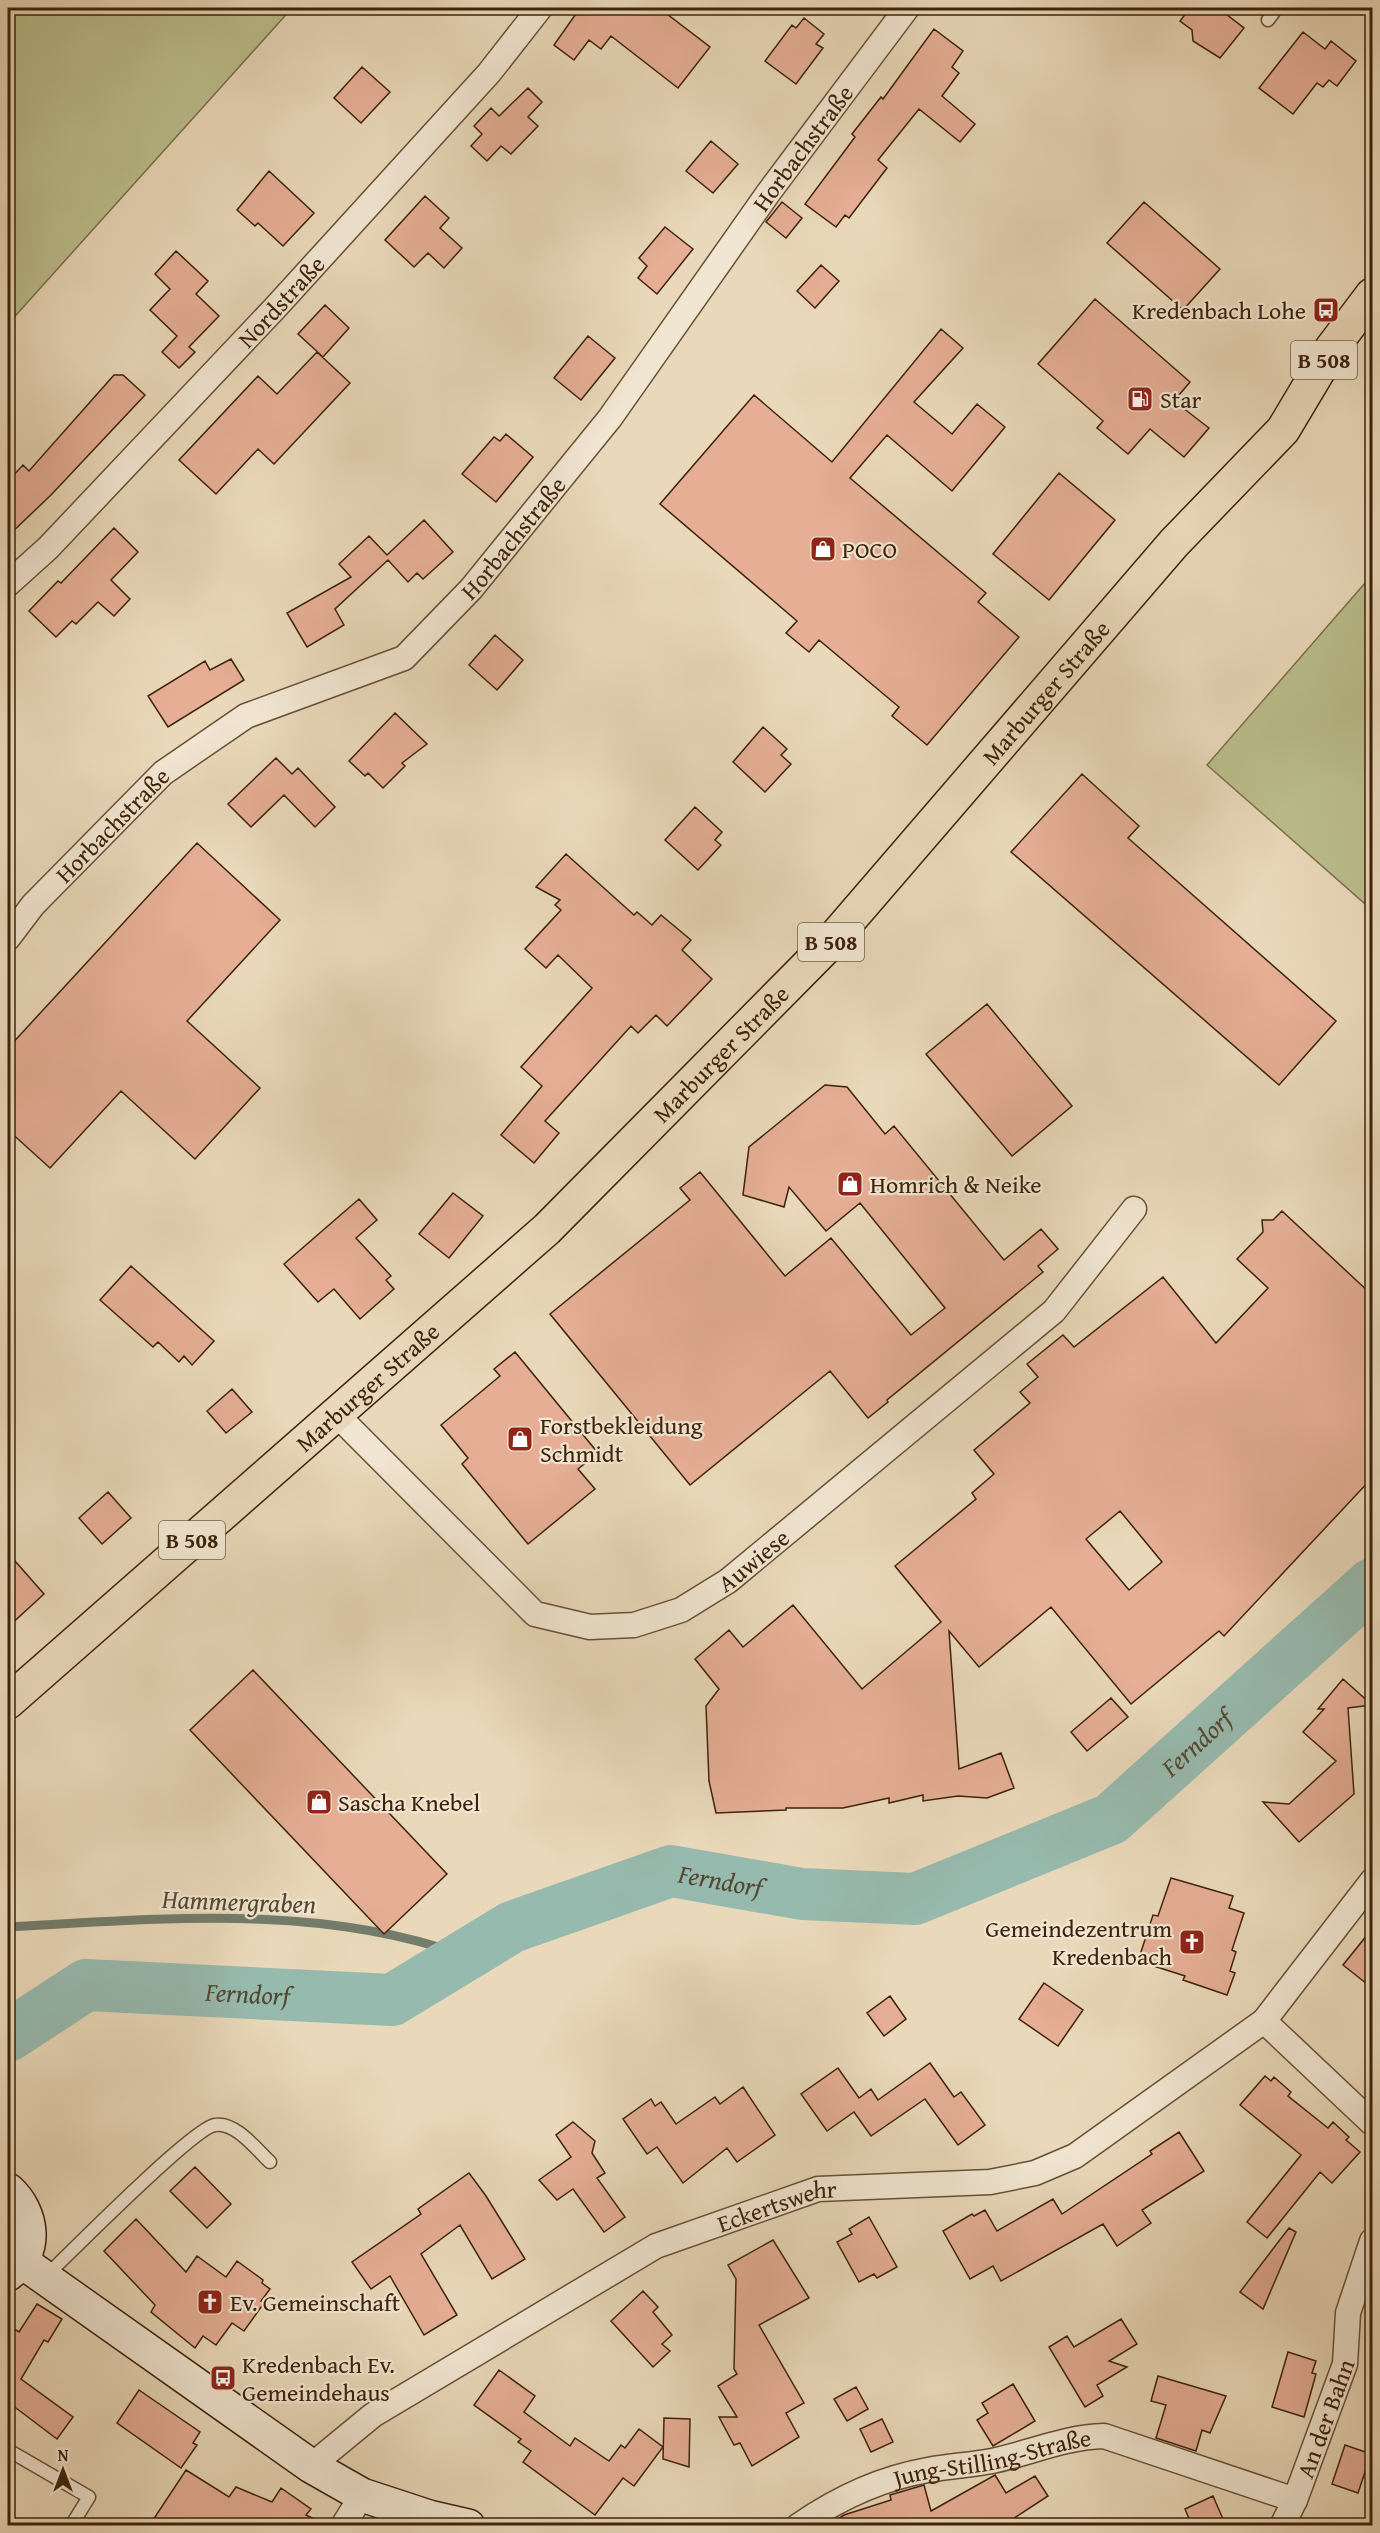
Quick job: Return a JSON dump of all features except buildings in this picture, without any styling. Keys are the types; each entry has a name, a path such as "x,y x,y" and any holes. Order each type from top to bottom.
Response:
{"main road":[{"name":"Marburger Straße","path":"8,1702 547,1229 827,946 1174,543 1283,430 1332,348 1372,295"},
{"path":"8,2190 26,2211 30,2225 30,2239 24,2271 311,2466 362,2494 429,2517 468,2526"}],"street":[{"name":"Nordstraße","path":"8,584 48,548 275,308 489,73 540,8"},
{"name":"Horbachstraße","path":"8,938 33,905 163,773 246,716 404,658 464,596 610,418 769,192 907,8"},
{"name":"Auwiese","path":"336,1414 535,1614 590,1627 634,1625 681,1610 728,1581 1054,1311 1134,1209"},
{"name":"Eckertswehr","path":"311,2466 373,2415 656,2246 818,2189 990,2182 1035,2173 1075,2156 1264,2021 1372,1881"},
{"path":"1264,2021 1372,2123"},
{"name":"An der Bahn","path":"1282,2526 1295,2500 1345,2364 1348,2313 1372,2241"},
{"name":"Jung-Stilling-Straße","path":"798,2526 824,2508 886,2480 927,2470 992,2461 1081,2437 1104,2436 1295,2500"},
{"path":"343,2526 362,2494"}],"lane":[{"path":"1268,20 1277,8"},
{"path":"24,2271 206,2128 216,2124 236,2130 270,2162"},
{"path":"8,2450 89,2498 71,2526"}],"green space":[{"path":"292,8 8,324 8,9"},
{"path":"1372,575 1372,910 1207,765"}],"waterway":[{"name":"Ferndorf","path":"8,2036 86,1985 392,2000 512,1927 671,1871 802,1894 915,1899 1111,1819 1372,1584"},
{"name":"Hammergraben","path":"8,1927 181,1919 297,1921 354,1928 410,1939 465,1956"}],"place":[{"name":"Kredenbach Lohe","path":"1326,310"},
{"name":"Star","path":"1140,399"},
{"name":"POCO","path":"823,549"},
{"name":"Homrich & Neike","path":"850,1184"},
{"name":"Forstbekleidung Schmidt","path":"520,1439"},
{"name":"Sascha Knebel","path":"319,1802"},
{"name":"Gemeindezentrum Kredenbach","path":"1192,1942"},
{"name":"Ev. Gemeinschaft","path":"210,2302"},
{"name":"Kredenbach Ev. Gemeindehaus","path":"223,2378"}]}
